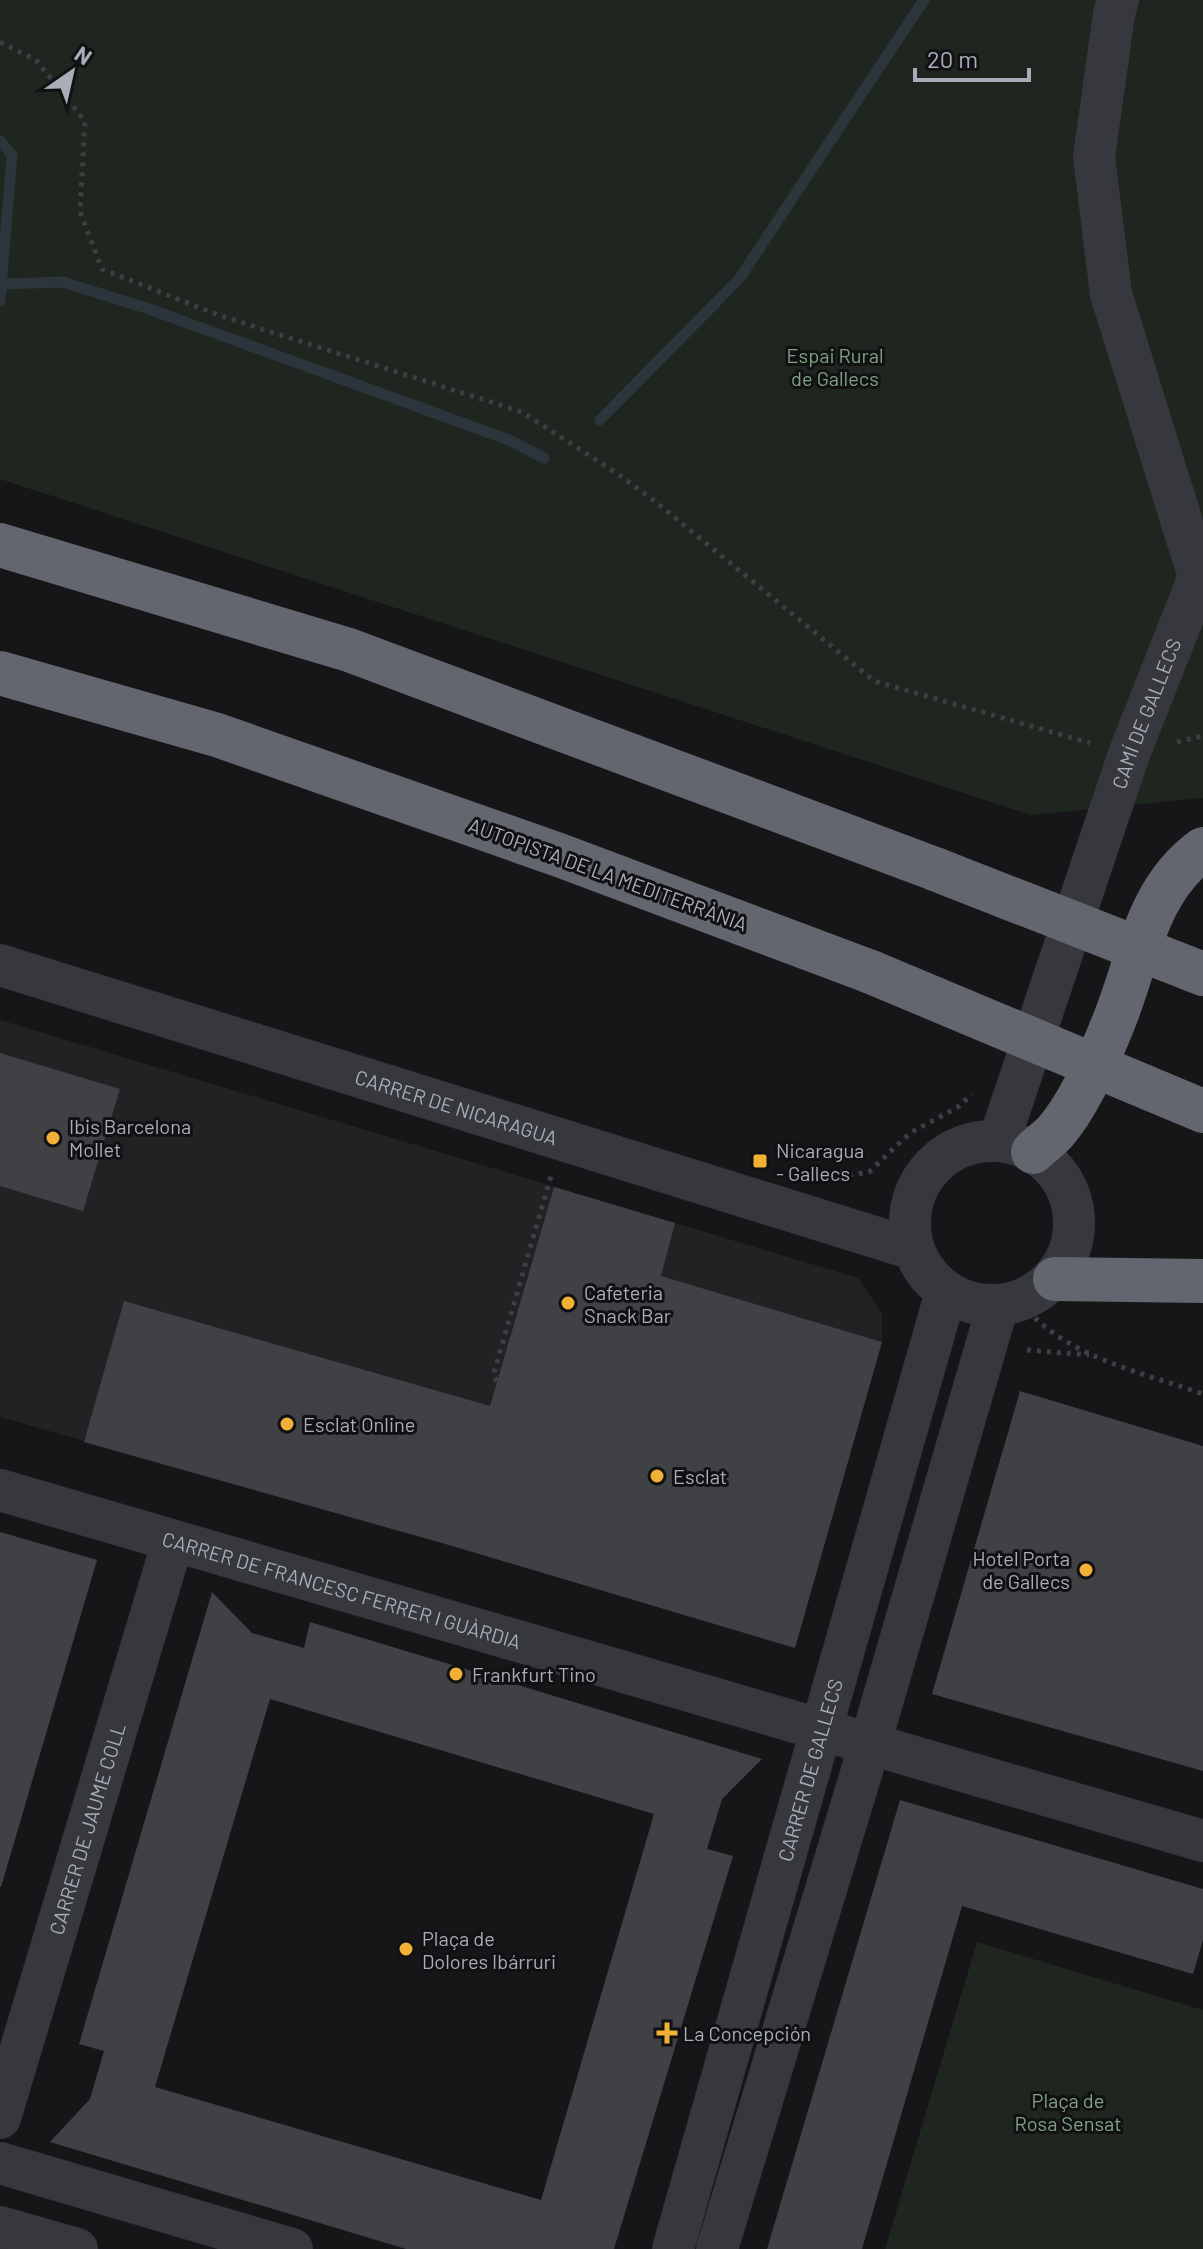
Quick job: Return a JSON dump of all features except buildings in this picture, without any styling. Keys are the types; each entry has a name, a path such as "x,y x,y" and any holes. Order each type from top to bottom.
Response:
{"highway":[{"path":"0,545 349,650 935,869 1203,974"},
{"name":"AUTOPISTA DE LA MEDITERRÀNIA","path":"0,673 217,735 559,855 871,972 1203,1111"},
{"path":"1016,1146 1056,1131 1091,1075 1116,1017 1157,899 1186,861 1203,849"},
{"path":"1055,1279 1203,1281"}],"street":[{"name":"CAMÍ DE GALLECS","path":"1016,1146 1129,754 1199,577 1111,294 1094,157 1118,0"},
{"name":"CARRER DE NICARAGUA","path":"0,965 913,1249"},
{"path":"979,1142 1016,1146 1062,1179 1074,1209 1070,1252 1055,1279 1033,1297 969,1304 946,1292 916,1258 910,1209 919,1183 937,1161 961,1146 979,1142"},
{"name":"CARRER DE GALLECS","path":"673,2249 946,1292"},
{"path":"717,2249 1008,1302"},
{"name":"CARRER DE FRANCESC FERRER I GUÀRDIA","path":"0,1490 870,1744"},
{"name":"CARRER DE JAUME COLL","path":"0,2118 173,1541"},
{"path":"870,1744 1203,1841"},
{"path":"0,2163 292,2249"},
{"path":"0,2227 77,2249"}],"path":[{"path":"0,42 36,60 85,121 80,212 102,269 218,315 522,412 657,503 874,681 1129,754 1203,736"},
{"path":"827,1179 869,1172 910,1133 958,1107 981,1085"},
{"path":"497,1381 493,1376 551,1175"},
{"path":"1008,1302 1049,1331 1094,1356 1203,1394"},
{"path":"1023,1350 1094,1356"}],"shaded area":[{"path":"0,1020 858,1278 882,1313 882,1342 795,1648 0,1417"}],"green space":[{"name":"Espai Rural de Gallecs","path":"0,0 1203,0 1203,798 1031,815 0,479"},
{"name":"Plaça de Rosa Sensat","path":"977,1942 1203,2010 1203,2249 885,2249"}],"waterway":[{"path":"600,420 739,279 924,0"},
{"path":"0,141 12,155 0,301"},
{"path":"3,284 63,282 149,309 509,440 544,458"}],"place":[{"name":"Ibis Barcelona Mollet","path":"53,1138"},
{"name":"Nicaragua - Gallecs","path":"760,1161"},
{"name":"Cafeteria Snack Bar","path":"568,1303"},
{"name":"Esclat Online","path":"287,1424"},
{"name":"Esclat","path":"657,1476"},
{"name":"Hotel Porta de Gallecs","path":"1086,1570"},
{"name":"Frankfurt Tino","path":"456,1674"},
{"name":"Plaça de Dolores Ibárruri","path":"406,1949"},
{"name":"La Concepción","path":"667,2033"}]}
